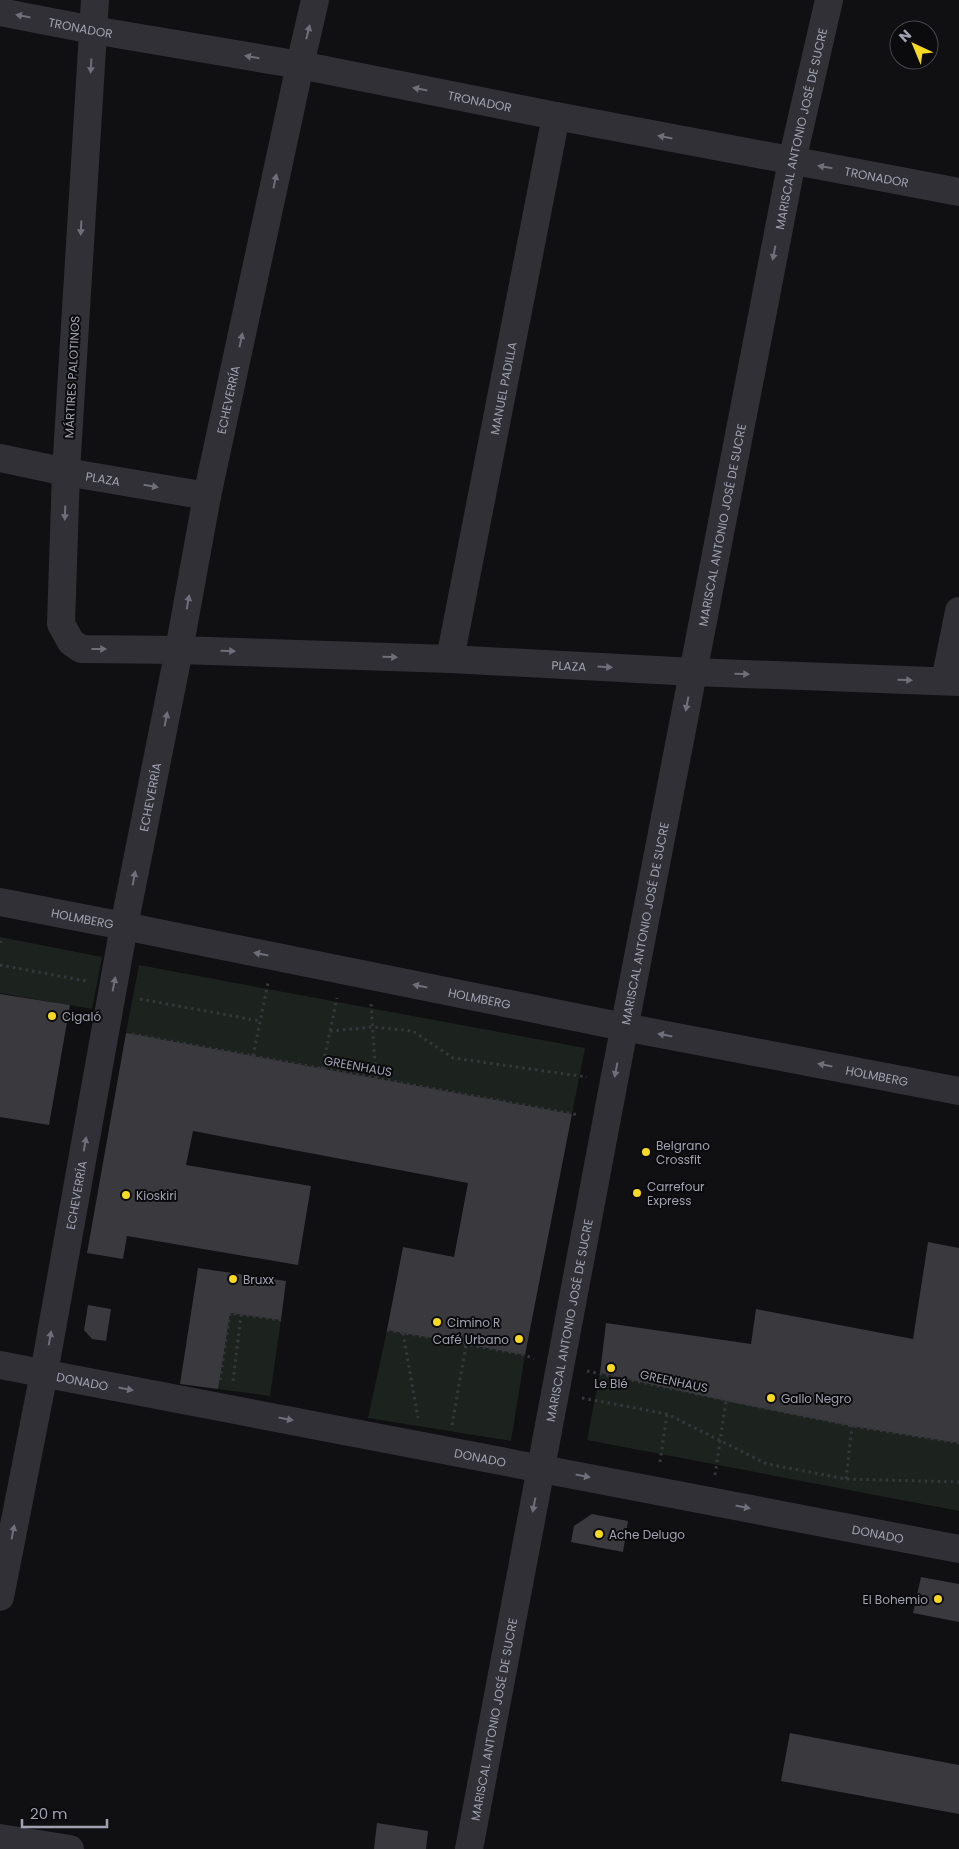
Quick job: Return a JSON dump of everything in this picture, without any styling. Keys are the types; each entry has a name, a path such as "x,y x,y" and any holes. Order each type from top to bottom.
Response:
{"street":[{"name":"MÁRTIRES PALOTINOS","path":"95,0 66,472 61,624 71,642 81,649 179,650"},
{"name":"ECHEVERRÍA","path":"0,1597 44,1373 124,926 179,650 207,496 315,0"},
{"name":"MARISCAL ANTONIO JOSÉ DE SUCRE","path":"469,1849 606,1120 792,161 829,0"},
{"name":"TRONADOR","path":"0,12 93,30 300,65 556,116 959,192"},
{"name":"MANUEL PADILLA","path":"450,659 556,116"},
{"name":"PLAZA","path":"0,458 66,472 207,496"},
{"path":"952,681 959,611"},
{"name":"PLAZA","path":"179,650 450,659 694,672 952,681"},
{"name":"HOLMBERG","path":"0,902 624,1028 959,1091"},
{"name":"DONADO","path":"0,1364 959,1549"},
{"path":"0,1838 70,1849"}],"path":[{"path":"0,943 1,937"},
{"path":"253,1056 274,956"},
{"path":"0,965 140,991 138,998 260,1021"},
{"path":"356,973 372,1027 376,1078"},
{"path":"322,1068 330,1031 356,973"},
{"path":"330,1031 372,1027 413,1031 452,1058 614,1081"},
{"name":"GREENHAUS","path":"106,1030 606,1120"},
{"path":"223,1407 230,1313 281,1320"},
{"path":"223,1407 241,1315"},
{"name":"GREENHAUS","path":"387,1330 525,1355 558,1380 667,1414 767,1464 846,1480 959,1482"},
{"path":"404,1333 435,1448"},
{"path":"435,1448 466,1344"},
{"name":"GREENHAUS","path":"558,1380 600,1373 852,1426 959,1443"},
{"path":"711,1500 726,1401"},
{"path":"656,1490 667,1414"},
{"path":"846,1480 852,1426"}],"shaded area":[{"path":"0,937 102,957 92,1009 0,993"},
{"path":"139,965 585,1048 572,1114 126,1033"},
{"path":"230,1313 281,1320 270,1396 218,1389"},
{"path":"387,1330 525,1355 511,1441 368,1418"},
{"path":"600,1373 726,1401 959,1443 959,1511 587,1440"}],"building":[{"path":"0,994 70,1005 49,1125 0,1117"},
{"path":"126,1033 572,1114 525,1355 387,1330 403,1247 454,1257 468,1183 193,1131 186,1165 311,1186 298,1265 127,1236 123,1259 87,1253"},
{"path":"928,1242 959,1248 959,1443 852,1426 600,1373 606,1323 751,1344 756,1309 913,1339"},
{"path":"198,1268 286,1281 281,1320 230,1313 218,1389 180,1384"},
{"path":"88,1305 111,1309 106,1341 92,1339 84,1330"},
{"name":"Ache Delugo","path":"592,1514 628,1521 623,1552 571,1542 574,1526"},
{"name":"El Bohemio","path":"921,1577 959,1584 959,1622 913,1613"},
{"path":"790,1733 959,1765 959,1814 781,1781"},
{"path":"377,1823 428,1831 426,1849 374,1849"}],"place":[{"name":"Cigaló","path":"52,1016"},
{"name":"Belgrano Crossfit","path":"646,1152"},
{"name":"Carrefour Express","path":"637,1193"},
{"name":"Kioskiri","path":"126,1195"},
{"name":"Bruxx","path":"233,1279"},
{"name":"Cimino R","path":"437,1322"},
{"name":"Café Urbano","path":"519,1339"},
{"name":"Le Blé","path":"611,1368"},
{"name":"Gallo Negro","path":"771,1398"},
{"name":"Ache Delugo","path":"599,1534"},
{"name":"El Bohemio","path":"938,1599"}]}
